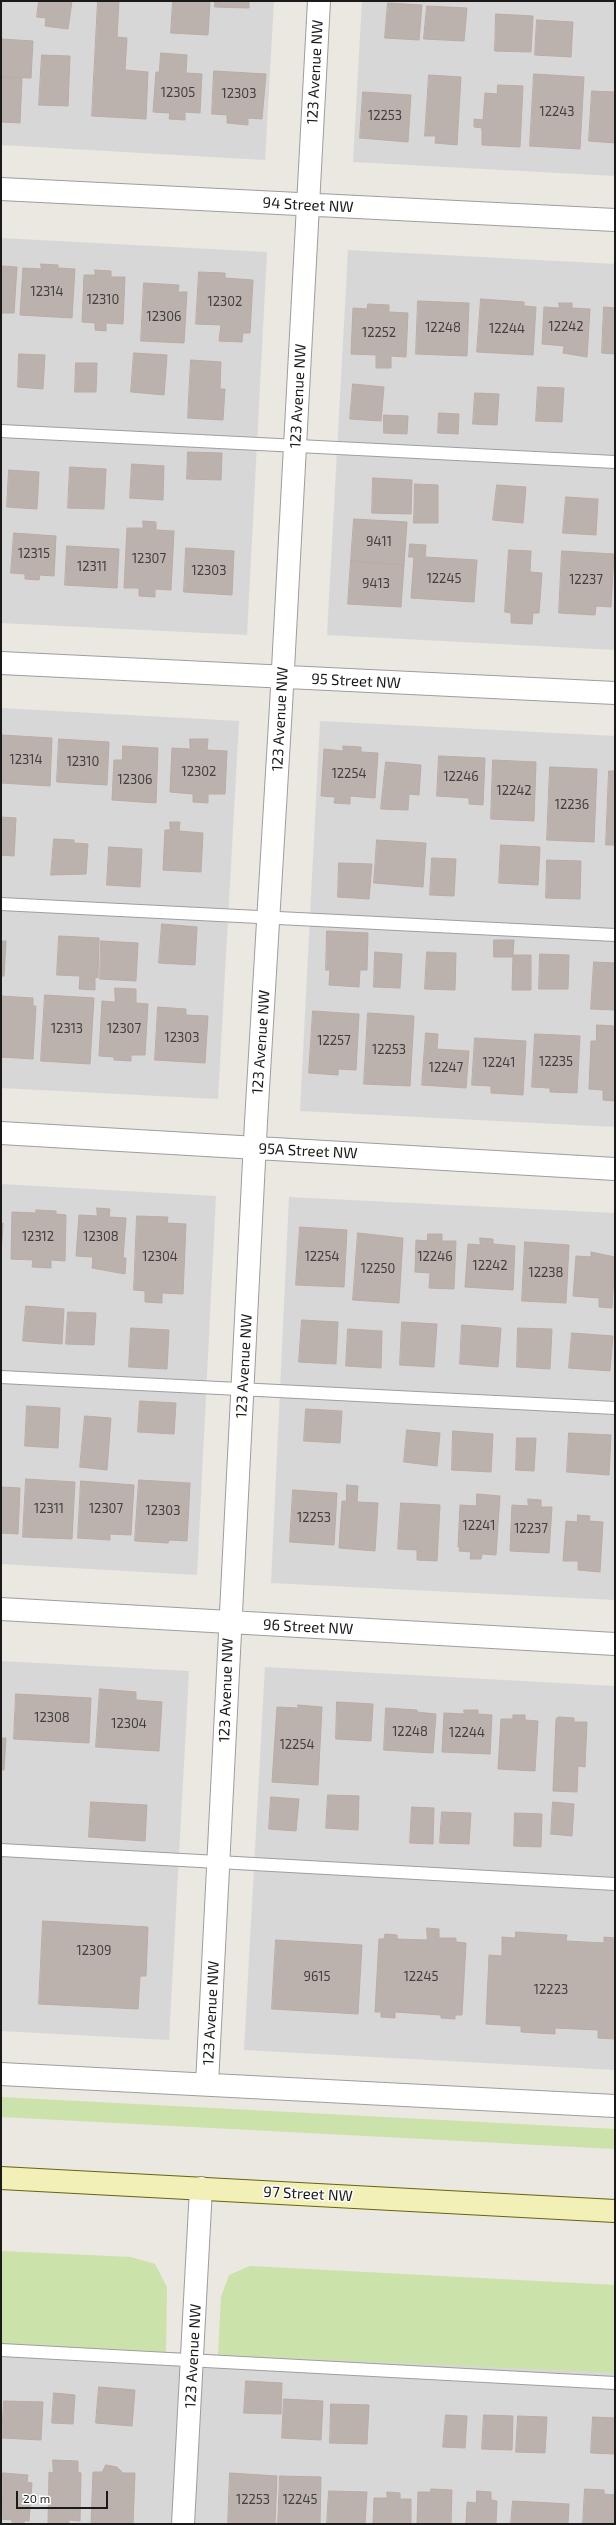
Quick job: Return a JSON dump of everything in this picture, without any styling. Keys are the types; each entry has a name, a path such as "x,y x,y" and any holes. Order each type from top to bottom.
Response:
{"main road":[{"name":"97 Street NW","path":"1,2178 615,2211"}],"street":[{"name":"123 Avenue NW","path":"207,2084 254,1147 283,677 319,1"},
{"name":"94 Street NW","path":"1,189 615,220"},
{"name":"95 Street NW","path":"1,663 615,693"},
{"name":"95A Street NW","path":"1,1133 615,1169"},
{"name":"96 Street NW","path":"1,1609 615,1644"},
{"path":"1,2074 615,2106"},
{"name":"123 Avenue NW","path":"183,2524 201,2188"}],"lane":[{"path":"1,431 615,462"},
{"path":"1,904 615,935"},
{"path":"1,1377 615,1408"},
{"path":"1,1850 615,1884"},
{"path":"1,2350 615,2383"}],"shaded area":[{"path":"1,1 274,1 265,160 1,145"},
{"path":"362,1 615,1 615,176 353,162"},
{"path":"1,238 267,252 247,635 1,623"},
{"path":"348,250 615,264 615,650 327,635"},
{"path":"1,708 239,721 218,1099 1,1088"},
{"path":"320,721 615,736 615,1127 300,1111"},
{"path":"1,1184 216,1196 197,1575 1,1564"},
{"path":"289,1197 615,1213 615,1600 271,1583"},
{"path":"1,1661 189,1671 169,2040 1,2031"},
{"path":"265,1667 615,1686 615,2070 244,2050"},
{"path":"1,2344 615,2373 615,2524 1,2524"}],"green space":[{"path":"1,2097 615,2129 615,2149 1,2117"},
{"path":"1,2251 131,2257 155,2264 167,2287 166,2352 1,2344"},
{"path":"250,2266 615,2285 615,2373 218,2355 221,2297 229,2275"}],"building":[{"path":"39,1 72,1 68,29 45,26 46,18 37,17"},
{"path":"98,1 119,1 117,37 127,38 125,70 148,72 146,119 92,116"},
{"path":"173,1 210,1 208,35 171,33"},
{"path":"215,1 249,1 249,8 215,7"},
{"path":"388,3 422,5 419,40 385,38"},
{"path":"427,6 467,8 464,41 424,39"},
{"path":"496,14 533,16 531,52 495,51"},
{"path":"537,20 573,22 571,57 535,55"},
{"path":"1,39 33,41 31,78 1,77"},
{"path":"161,53 187,55 186,73 202,74 200,113 185,112 185,120 169,119 170,113 153,112 156,72 159,72"},
{"path":"42,55 70,56 68,106 39,105"},
{"path":"214,71 266,74 262,119 248,118 248,125 227,123 227,115 212,114"},
{"path":"534,74 584,77 580,149 530,146"},
{"path":"429,75 461,77 457,145 435,143 436,136 425,136"},
{"path":"1,77 22,78 20,123 1,122"},
{"path":"498,85 523,86 520,147 482,145 482,128 474,127 474,119 483,120 485,93 497,94"},
{"path":"592,91 615,92 615,143 589,141"},
{"path":"363,92 411,95 408,142 360,138"},
{"path":"41,264 58,265 58,268 75,269 72,318 20,315 23,268 41,269"},
{"path":"1,266 17,267 14,313 1,313"},
{"path":"95,270 111,271 111,277 125,277 123,324 106,323 106,331 95,330 95,323 82,322 84,275 95,275"},
{"path":"199,272 225,273 225,278 253,280 250,333 243,333 242,342 219,341 221,325 196,324"},
{"path":"144,283 179,285 178,292 187,292 184,343 141,341"},
{"path":"481,299 524,302 524,306 536,307 533,355 477,352"},
{"path":"418,301 469,303 467,356 416,354"},
{"path":"559,303 572,303 572,308 590,309 587,357 563,353 564,346 542,344 544,307 559,308"},
{"path":"368,304 389,305 389,312 408,313 406,357 391,356 391,368 376,368 376,355 351,354 353,308 367,309"},
{"path":"604,307 615,308 615,354 602,353"},
{"path":"134,353 167,355 164,395 131,392"},
{"path":"19,354 45,355 43,389 18,387"},
{"path":"191,360 221,362 220,389 225,389 223,420 188,418"},
{"path":"76,363 97,363 96,392 75,392"},
{"path":"353,384 384,387 381,421 350,419"},
{"path":"538,387 564,388 562,422 536,421"},
{"path":"475,393 499,394 497,425 473,424"},
{"path":"439,413 459,414 458,434 438,433"},
{"path":"384,415 408,416 407,434 384,433"},
{"path":"188,452 222,453 221,480 187,479"},
{"path":"132,464 164,466 163,500 130,498"},
{"path":"70,467 106,469 104,509 68,508"},
{"path":"9,470 39,472 37,509 7,507"},
{"path":"373,478 412,480 411,514 372,513"},
{"path":"415,484 438,485 438,523 414,523"},
{"path":"497,485 526,487 523,523 493,520"},
{"path":"566,497 598,499 596,535 563,533"},
{"path":"354,519 407,522 404,565 351,561"},
{"path":"143,521 156,522 156,530 174,531 171,590 155,589 155,597 139,596 139,588 124,588 127,528 143,528"},
{"path":"14,533 56,536 54,576 40,575 39,580 25,579 25,574 11,573"},
{"path":"410,544 426,545 425,557 477,560 474,602 411,598 414,557 409,557"},
{"path":"67,546 119,549 117,588 65,585"},
{"path":"186,548 234,551 232,595 184,592"},
{"path":"509,550 531,551 530,572 542,573 539,613 533,613 532,624 511,623 511,613 505,612"},
{"path":"562,551 614,554 611,607 596,606 595,615 559,613"},
{"path":"351,561 404,565 401,607 348,604"},
{"path":"1,735 52,738 50,786 1,783"},
{"path":"59,739 109,742 107,785 57,782"},
{"path":"190,739 208,739 207,750 227,751 225,794 208,794 208,803 193,802 193,794 170,792 172,748 190,749"},
{"path":"123,746 158,748 156,803 112,800 114,760 122,760"},
{"path":"343,746 361,747 361,752 378,753 375,798 350,796 350,804 334,803 335,797 321,796 324,749 343,751"},
{"path":"439,756 485,758 483,805 469,804 469,798 437,796"},
{"path":"493,760 536,762 534,821 491,819"},
{"path":"386,762 421,765 419,795 409,794 408,810 381,809"},
{"path":"550,767 597,769 594,842 547,840"},
{"path":"609,771 615,771 615,845 606,845"},
{"path":"1,817 16,818 14,856 1,855"},
{"path":"170,822 180,822 179,831 203,833 201,872 163,870 165,830 170,830"},
{"path":"54,839 74,840 74,843 88,844 86,874 51,875"},
{"path":"377,840 426,843 423,887 374,883"},
{"path":"501,845 540,847 538,885 499,883"},
{"path":"109,847 142,849 140,887 107,885"},
{"path":"432,858 456,859 454,896 430,895"},
{"path":"547,860 581,861 580,899 546,898"},
{"path":"339,863 372,864 369,899 338,897"},
{"path":"162,924 197,927 195,965 159,963"},
{"path":"327,931 368,933 367,970 360,970 359,987 329,985 330,970 326,970"},
{"path":"59,936 99,938 98,978 95,977 95,990 79,989 80,976 57,975"},
{"path":"494,940 514,940 513,955 531,955 531,990 512,990 513,957 494,957"},
{"path":"1,941 6,941 4,976 1,976"},
{"path":"101,941 138,943 136,981 100,979"},
{"path":"375,952 402,954 400,988 374,987"},
{"path":"427,952 456,953 455,990 425,989"},
{"path":"540,954 569,955 568,989 539,989"},
{"path":"594,962 615,963 615,1010 591,1009"},
{"path":"115,988 136,989 136,1003 148,1004 145,1055 131,1055 131,1061 114,1060 114,1057 99,1056 102,1001 115,1002"},
{"path":"45,995 94,998 90,1064 41,1061"},
{"path":"1,996 33,998 33,1006 36,1006 33,1059 1,1057"},
{"path":"158,1007 186,1009 186,1015 208,1016 205,1063 155,1060"},
{"path":"313,1011 359,1014 356,1070 338,1069 338,1075 309,1073"},
{"path":"368,1013 414,1016 410,1086 364,1084"},
{"path":"597,1025 615,1026 615,1101 603,1100 603,1090 589,1089 591,1041 596,1041"},
{"path":"426,1033 438,1034 437,1049 469,1051 466,1088 422,1085"},
{"path":"535,1034 580,1036 577,1093 550,1092 550,1088 532,1087"},
{"path":"475,1038 526,1041 523,1095 491,1093 491,1086 472,1085"},
{"path":"97,1208 110,1209 109,1217 126,1218 123,1258 126,1258 125,1274 92,1268 93,1257 76,1256 79,1215 97,1216"},
{"path":"36,1210 56,1211 56,1214 66,1215 65,1261 51,1260 51,1268 32,1267 33,1260 11,1259 12,1212 36,1213"},
{"path":"137,1216 168,1217 167,1223 186,1224 183,1294 162,1293 162,1303 145,1302 145,1291 134,1290"},
{"path":"1,1223 3,1223 1,1257"},
{"path":"300,1227 347,1230 344,1287 296,1285"},
{"path":"358,1233 403,1238 399,1303 353,1300"},
{"path":"428,1234 442,1234 442,1241 456,1241 454,1289 429,1288 430,1273 415,1272 416,1240 427,1241"},
{"path":"480,1238 493,1239 493,1244 515,1246 513,1290 465,1287 468,1244 480,1245"},
{"path":"525,1242 569,1245 566,1303 522,1301"},
{"path":"591,1252 615,1257 612,1308 599,1307 599,1298 573,1296 576,1256 591,1257"},
{"path":"26,1306 64,1309 62,1344 23,1341"},
{"path":"68,1312 96,1313 94,1345 66,1344"},
{"path":"302,1320 338,1322 336,1364 299,1362"},
{"path":"402,1322 437,1324 434,1367 400,1365"},
{"path":"462,1325 501,1328 498,1367 460,1364"},
{"path":"131,1328 169,1330 167,1369 129,1367"},
{"path":"518,1328 552,1329 550,1369 517,1367"},
{"path":"348,1329 382,1331 381,1368 346,1366"},
{"path":"572,1333 613,1336 610,1371 569,1368"},
{"path":"140,1401 176,1403 174,1434 138,1432"},
{"path":"27,1406 60,1408 58,1448 25,1446"},
{"path":"306,1409 342,1411 340,1443 304,1441"},
{"path":"85,1416 111,1418 107,1470 80,1467"},
{"path":"407,1430 440,1433 437,1466 404,1462"},
{"path":"453,1431 493,1434 491,1472 452,1470"},
{"path":"569,1433 611,1435 609,1475 567,1472"},
{"path":"517,1438 536,1438 534,1471 516,1470"},
{"path":"26,1479 75,1482 72,1539 23,1537"},
{"path":"139,1480 190,1483 187,1541 169,1540 168,1543 135,1541"},
{"path":"81,1481 134,1485 131,1535 110,1534 110,1540 78,1538"},
{"path":"347,1485 358,1486 357,1502 378,1503 375,1551 339,1548 342,1501 346,1501"},
{"path":"1,1487 20,1488 18,1534 1,1533"},
{"path":"293,1490 337,1493 334,1545 290,1542"},
{"path":"477,1494 500,1496 496,1555 482,1554 481,1559 470,1559 471,1552 459,1551 460,1547 458,1547 460,1505 476,1506"},
{"path":"528,1499 541,1500 541,1507 552,1507 549,1553 510,1551 512,1505 528,1506"},
{"path":"401,1503 440,1505 437,1561 417,1560 417,1550 398,1549"},
{"path":"578,1515 590,1516 589,1521 603,1522 600,1572 578,1570 578,1561 563,1561 566,1521 577,1522"},
{"path":"100,1689 136,1692 136,1700 162,1702 159,1751 96,1747"},
{"path":"16,1694 91,1698 89,1743 14,1739"},
{"path":"337,1702 373,1704 371,1741 336,1739"},
{"path":"298,1705 322,1707 318,1785 272,1782 277,1707 298,1708"},
{"path":"386,1708 417,1710 417,1712 436,1714 433,1753 384,1750"},
{"path":"464,1710 478,1710 478,1714 492,1715 490,1754 442,1752 444,1713 464,1714"},
{"path":"513,1715 525,1715 525,1720 538,1721 535,1771 498,1769 501,1719 513,1719"},
{"path":"559,1717 574,1718 574,1722 587,1722 585,1767 578,1766 577,1792 553,1791 556,1719"},
{"path":"1,1738 6,1738 4,1770 1,1770"},
{"path":"328,1795 359,1796 358,1830 326,1828"},
{"path":"271,1797 299,1799 296,1831 269,1829"},
{"path":"91,1802 147,1805 145,1841 89,1837"},
{"path":"553,1802 574,1804 572,1836 551,1834"},
{"path":"412,1807 434,1808 433,1844 410,1843"},
{"path":"442,1812 471,1813 469,1844 440,1843"},
{"path":"515,1813 542,1814 541,1847 514,1846"},
{"path":"43,1921 148,1927 146,1976 140,1976 138,2009 39,2004"},
{"path":"427,1928 439,1929 439,1938 456,1938 456,1942 466,1943 462,2015 455,2015 455,2019 441,2018 441,2015 395,2012 395,2018 381,2017 381,2012 375,2012 379,1939 384,1939 385,1934 397,1935 397,1939 427,1940"},
{"path":"516,1932 567,1935 566,1941 604,1943 604,1937 615,1938 615,2039 598,2038 598,2030 555,2028 555,2034 521,2032 521,2026 486,2024 489,1955 502,1956 502,1937 515,1938"},
{"path":"276,1940 362,1945 358,2014 272,2009"},
{"path":"246,2381 282,2383 281,2414 244,2413"},
{"path":"99,2387 135,2390 132,2426 96,2423"},
{"path":"54,2393 75,2395 73,2424 52,2423"},
{"path":"284,2399 323,2401 321,2440 282,2438"},
{"path":"4,2401 43,2402 41,2440 2,2438"},
{"path":"331,2404 369,2405 367,2444 330,2443"},
{"path":"446,2415 467,2416 465,2448 443,2447"},
{"path":"484,2415 513,2416 512,2450 482,2449"},
{"path":"518,2416 547,2417 545,2453 516,2452"},
{"path":"593,2417 615,2418 615,2454 591,2453"},
{"path":"53,2460 78,2461 78,2472 81,2473 80,2521 69,2520 69,2524 48,2524 49,2472 53,2473"},
{"path":"106,2465 117,2467 123,2473 135,2473 133,2524 91,2524 93,2472 102,2472"},
{"path":"3,2473 28,2475 27,2482 32,2483 29,2521 24,2521 24,2524 12,2524 12,2520 1,2519"},
{"path":"230,2473 277,2476 275,2524 228,2524"},
{"path":"280,2476 321,2477 320,2524 278,2524"},
{"path":"431,2489 452,2490 451,2524 417,2524 418,2492 431,2492"},
{"path":"585,2489 604,2490 604,2494 615,2495 614,2524 583,2524"},
{"path":"329,2491 367,2492 365,2524 327,2524"},
{"path":"477,2491 491,2492 491,2500 497,2501 496,2524 466,2524 467,2502 476,2503"},
{"path":"387,2492 400,2493 400,2499 411,2499 411,2524 373,2524 374,2498 387,2498"},
{"path":"513,2501 569,2504 568,2524 511,2524"}]}
